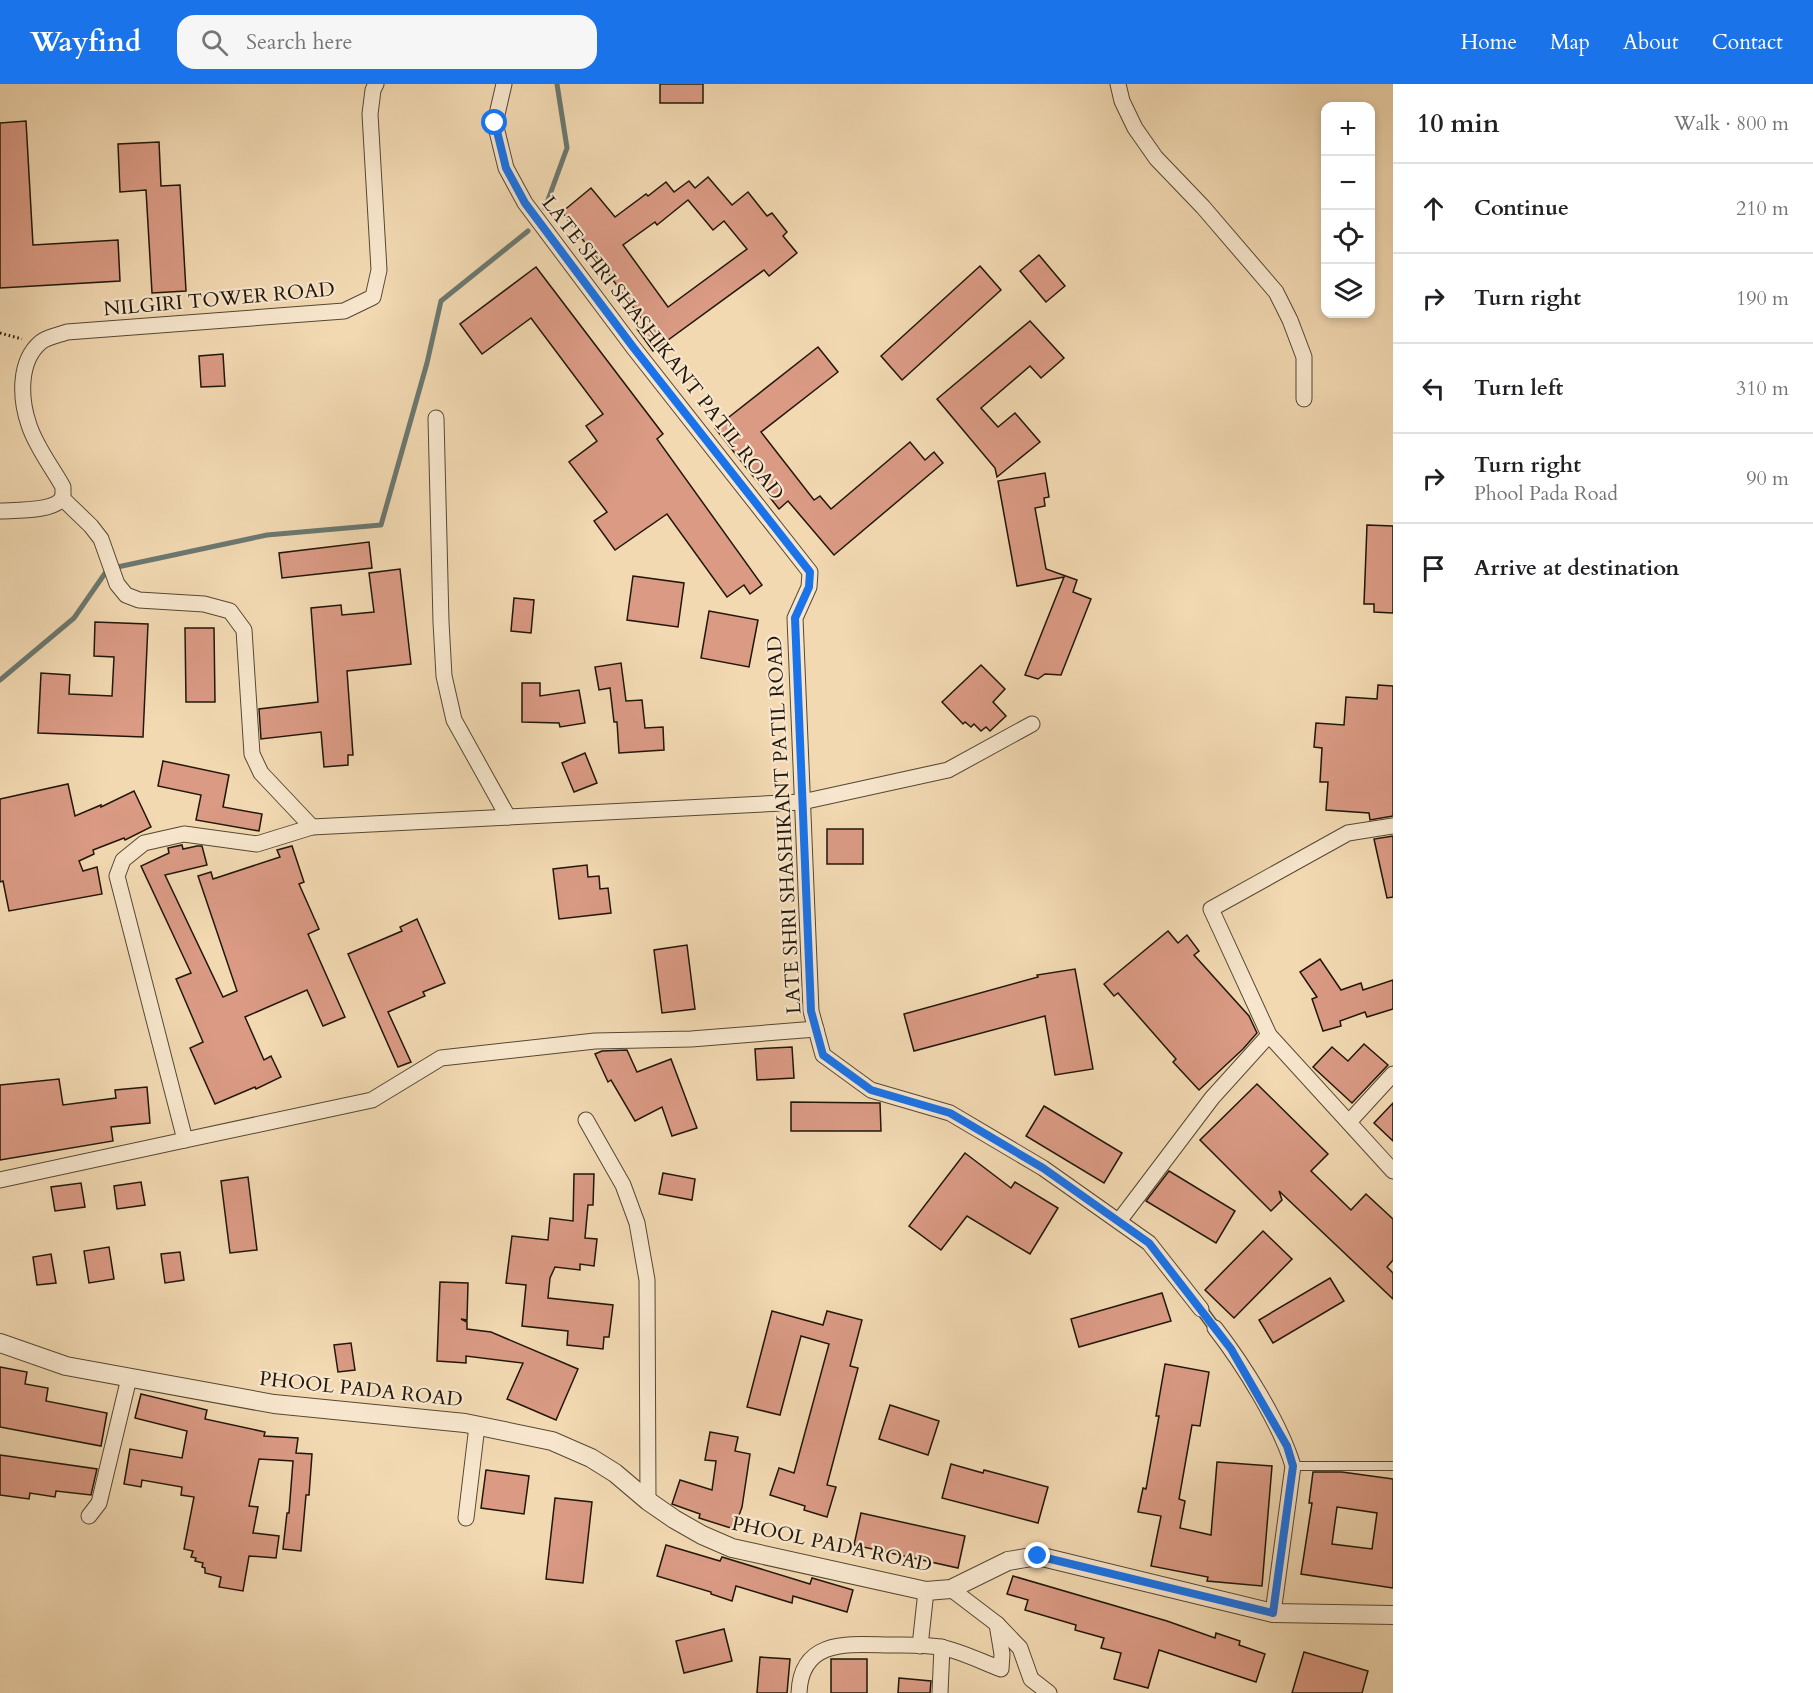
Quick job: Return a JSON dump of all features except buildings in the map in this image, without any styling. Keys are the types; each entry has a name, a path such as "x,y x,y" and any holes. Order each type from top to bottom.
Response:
{"street":[{"name":"NILGIRI TOWER ROAD","path":"62,498 63,487 29,425 23,378 27,358 42,340 67,332 344,311 373,297 379,270 370,114 376,84"},
{"name":"LATE SHRI SHASHIKANT PATIL ROAD","path":"504,84 495,123 506,168 525,203 633,347 810,572 809,587 795,618 811,1011 823,1055 871,1090 950,1113 1043,1168 1149,1243 1231,1349 1287,1446 1293,1466 1273,1613"},
{"path":"1118,84 1122,101 1135,128 1156,158 1203,207 1276,292 1304,357 1304,399"},
{"path":"436,418 444,676 454,720 508,817"},
{"path":"0,511 50,507 62,498 101,539 117,584 126,595 139,600 204,604 230,611 244,630 252,754 261,773 312,827"},
{"path":"185,1140 117,876 123,860 144,843 184,834 257,844 312,827 802,802 948,770 1032,724"},
{"path":"1393,826 1348,833 1211,909 1269,1035 1393,1171"},
{"path":"0,1180 372,1100 441,1058 595,1041 692,1039 816,1029"},
{"path":"1119,1221 1212,1098 1269,1035"},
{"path":"1349,1122 1393,1074"},
{"path":"585,1120 623,1185 637,1224 647,1280 648,1501"},
{"name":"PHOOL PADA ROAD","path":"0,1343 66,1366 274,1404 465,1423 552,1441 591,1458 615,1473 648,1501 702,1535 732,1548 926,1591 951,1589 1008,1561 1038,1556 1273,1613 1393,1615"},
{"path":"89,1516 99,1503 129,1378"},
{"path":"466,1518 477,1426"},
{"path":"951,1589 997,1624 1020,1648 1031,1679"},
{"path":"920,1646 926,1591"},
{"path":"997,1624 1002,1654 1001,1669"},
{"path":"799,1693 799,1681 809,1661 821,1650 842,1644 942,1647 1031,1679 1049,1693"},
{"path":"940,1693 942,1647"}],"lane":[{"path":"1293,1466 1393,1466"}],"waterway":[{"path":"545,208 567,148 557,84"},
{"path":"0,680 74,618 108,569 267,535 381,525 427,363 441,301 528,231"}],"route":[{"path":"495,123 506,168 525,203 633,347 810,572 809,587 795,618 811,1011 823,1055 871,1090 950,1113 1043,1168 1149,1243 1231,1349 1287,1446 1293,1466 1273,1613 1038,1556"}]}
